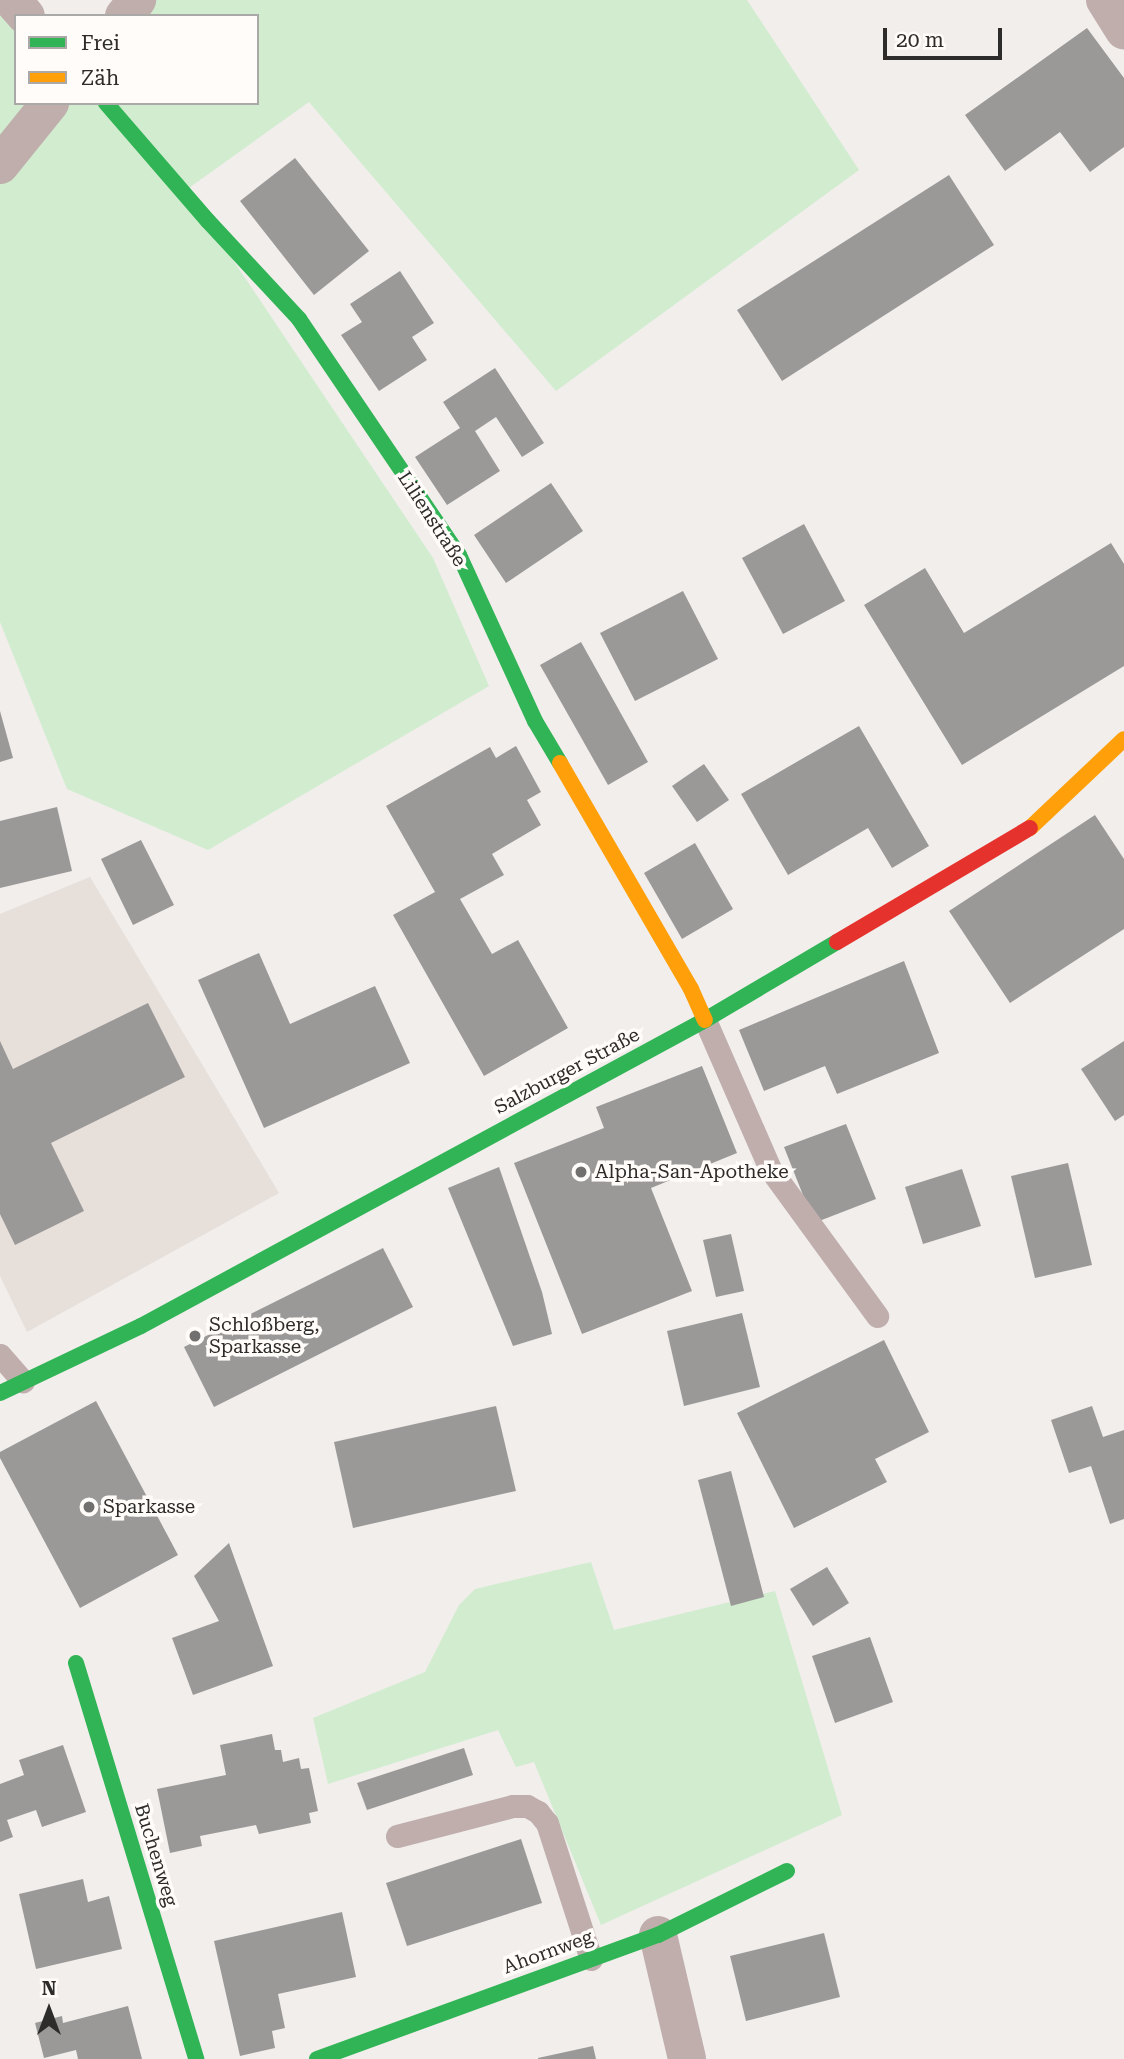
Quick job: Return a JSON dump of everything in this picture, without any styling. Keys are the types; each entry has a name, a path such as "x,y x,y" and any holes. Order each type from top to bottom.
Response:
{"street":[{"path":"12,0 24,14"},
{"path":"126,14 138,0"},
{"path":"1105,0 1124,30"},
{"path":"0,165 48,105"},
{"name":"Lilienstraße","path":"108,105 208,221 299,319 459,555 535,721 691,989 705,1020"},
{"name":"Salzburger Straße","path":"0,1393 141,1326 705,1020 1036,825 1124,739"},
{"name":"Buchenweg","path":"76,1663 196,2059"},
{"name":"Ahornweg","path":"317,2059 658,1935 788,1871"},
{"path":"658,1935 687,2059"}],"lane":[{"path":"705,1020 770,1169 877,1317"},
{"path":"0,1355 23,1381"},
{"path":"397,1836 513,1806 527,1806 538,1812 547,1823 591,1959"}],"shaded area":[{"path":"90,877 279,1193 27,1332 0,1276 0,914"}],"green space":[{"path":"147,0 747,0 859,170 556,391 309,102 186,190 433,558 489,686 208,850 67,789 0,622 0,8 14,25 14,105 259,105 259,14 136,14"},
{"path":"591,1562 614,1630 775,1591 842,1815 601,1925 534,1762 516,1767 498,1730 328,1784 313,1718 425,1672 459,1605 475,1589"}],"building":[{"path":"1087,28 1124,78 1124,147 1090,172 1060,132 1005,171 965,115"},
{"path":"295,158 369,251 314,295 240,201"},
{"path":"949,175 994,245 782,381 737,310"},
{"path":"400,271 434,323 412,337 427,360 379,391 341,335 362,322 350,304"},
{"path":"495,368 544,443 522,457 496,417 475,431 500,471 447,505 415,457 460,428 443,402"},
{"path":"551,483 583,531 506,583 474,535"},
{"path":"804,524 845,601 783,634 742,558"},
{"path":"1111,543 1124,564 1124,666 962,765 864,605 925,568 964,633"},
{"path":"683,591 718,659 635,701 600,633"},
{"path":"581,642 648,762 608,785 540,665"},
{"path":"0,711 13,758 0,762"},
{"path":"859,726 929,846 892,868 868,828 788,875 741,794"},
{"path":"516,746 541,792 527,800 541,825 492,854 504,875 460,899 492,954 518,940 568,1028 484,1076 393,915 435,892 386,806 490,747 496,758"},
{"path":"704,764 729,800 697,822 672,786"},
{"path":"57,807 72,871 0,888 0,821"},
{"path":"1095,815 1124,859 1124,929 1010,1003 949,911"},
{"path":"141,840 174,905 133,925 101,859"},
{"path":"695,843 733,909 682,939 644,873"},
{"path":"259,953 290,1024 375,986 410,1063 264,1128 198,980"},
{"path":"904,961 939,1053 837,1094 825,1066 764,1091 739,1030"},
{"path":"148,1003 185,1077 51,1143 84,1211 15,1245 0,1214 0,1041 13,1069"},
{"path":"1124,1041 1124,1115 1115,1121 1081,1069"},
{"path":"702,1066 737,1153 651,1188 692,1291 582,1334 514,1163 604,1128 596,1107"},
{"path":"846,1124 876,1199 814,1223 784,1147"},
{"path":"1068,1163 1092,1265 1035,1278 1011,1176"},
{"path":"499,1167 542,1292 552,1334 513,1346 448,1188"},
{"path":"962,1169 981,1226 923,1244 905,1187"},
{"path":"731,1234 744,1291 716,1297 703,1240"},
{"path":"383,1248 413,1307 214,1407 184,1347"},
{"path":"742,1313 760,1387 684,1406 667,1331"},
{"path":"884,1340 929,1432 875,1459 887,1482 794,1528 737,1413"},
{"name":"Sparkasse","path":"96,1401 178,1555 80,1608 0,1458 0,1452"},
{"path":"496,1406 516,1491 353,1528 334,1442"},
{"path":"1092,1406 1103,1437 1124,1430 1124,1519 1110,1524 1091,1466 1069,1473 1051,1420"},
{"path":"731,1471 764,1597 731,1606 698,1480"},
{"path":"229,1543 273,1666 193,1695 172,1638 219,1621 194,1576"},
{"path":"827,1567 849,1603 813,1626 790,1589"},
{"path":"870,1637 893,1702 835,1723 812,1656"},
{"path":"272,1734 275,1750 281,1750 283,1762 299,1758 301,1769 309,1768 318,1811 309,1813 311,1823 259,1834 256,1825 200,1836 202,1846 170,1853 157,1789 226,1775 220,1745"},
{"path":"63,1745 86,1812 42,1827 36,1810 7,1820 13,1837 0,1842 0,1784 24,1775 19,1760"},
{"path":"464,1748 473,1775 367,1810 357,1783"},
{"path":"521,1839 542,1903 407,1946 386,1883"},
{"path":"83,1879 88,1902 109,1896 122,1949 36,1969 19,1894"},
{"path":"342,1912 356,1977 278,1994 285,2028 272,2031 275,2048 240,2056 214,1941"},
{"path":"824,1933 840,1997 746,2021 730,1956"},
{"path":"128,2006 142,2059 78,2059 76,2050 44,2058 35,2023 62,2016 63,2023"},
{"path":"593,2046 596,2059 538,2059 538,2058"}],"traffic: fast":[{"path":"108,105 208,221 299,319 459,555 535,721 560,763"},
{"path":"0,1393 141,1326 705,1020 837,942"},
{"path":"76,1663 196,2059"},
{"path":"317,2059 658,1935 787,1871"}],"traffic: slow":[{"path":"1030,828 1124,739"},
{"path":"560,763 691,989 705,1020"}],"traffic: jam":[{"path":"837,942 1030,828"}],"place":[{"name":"Alpha-San-Apotheke","path":"581,1172"},
{"name":"Schloßberg, Sparkasse","path":"195,1336"},
{"name":"Sparkasse","path":"89,1507"}]}
